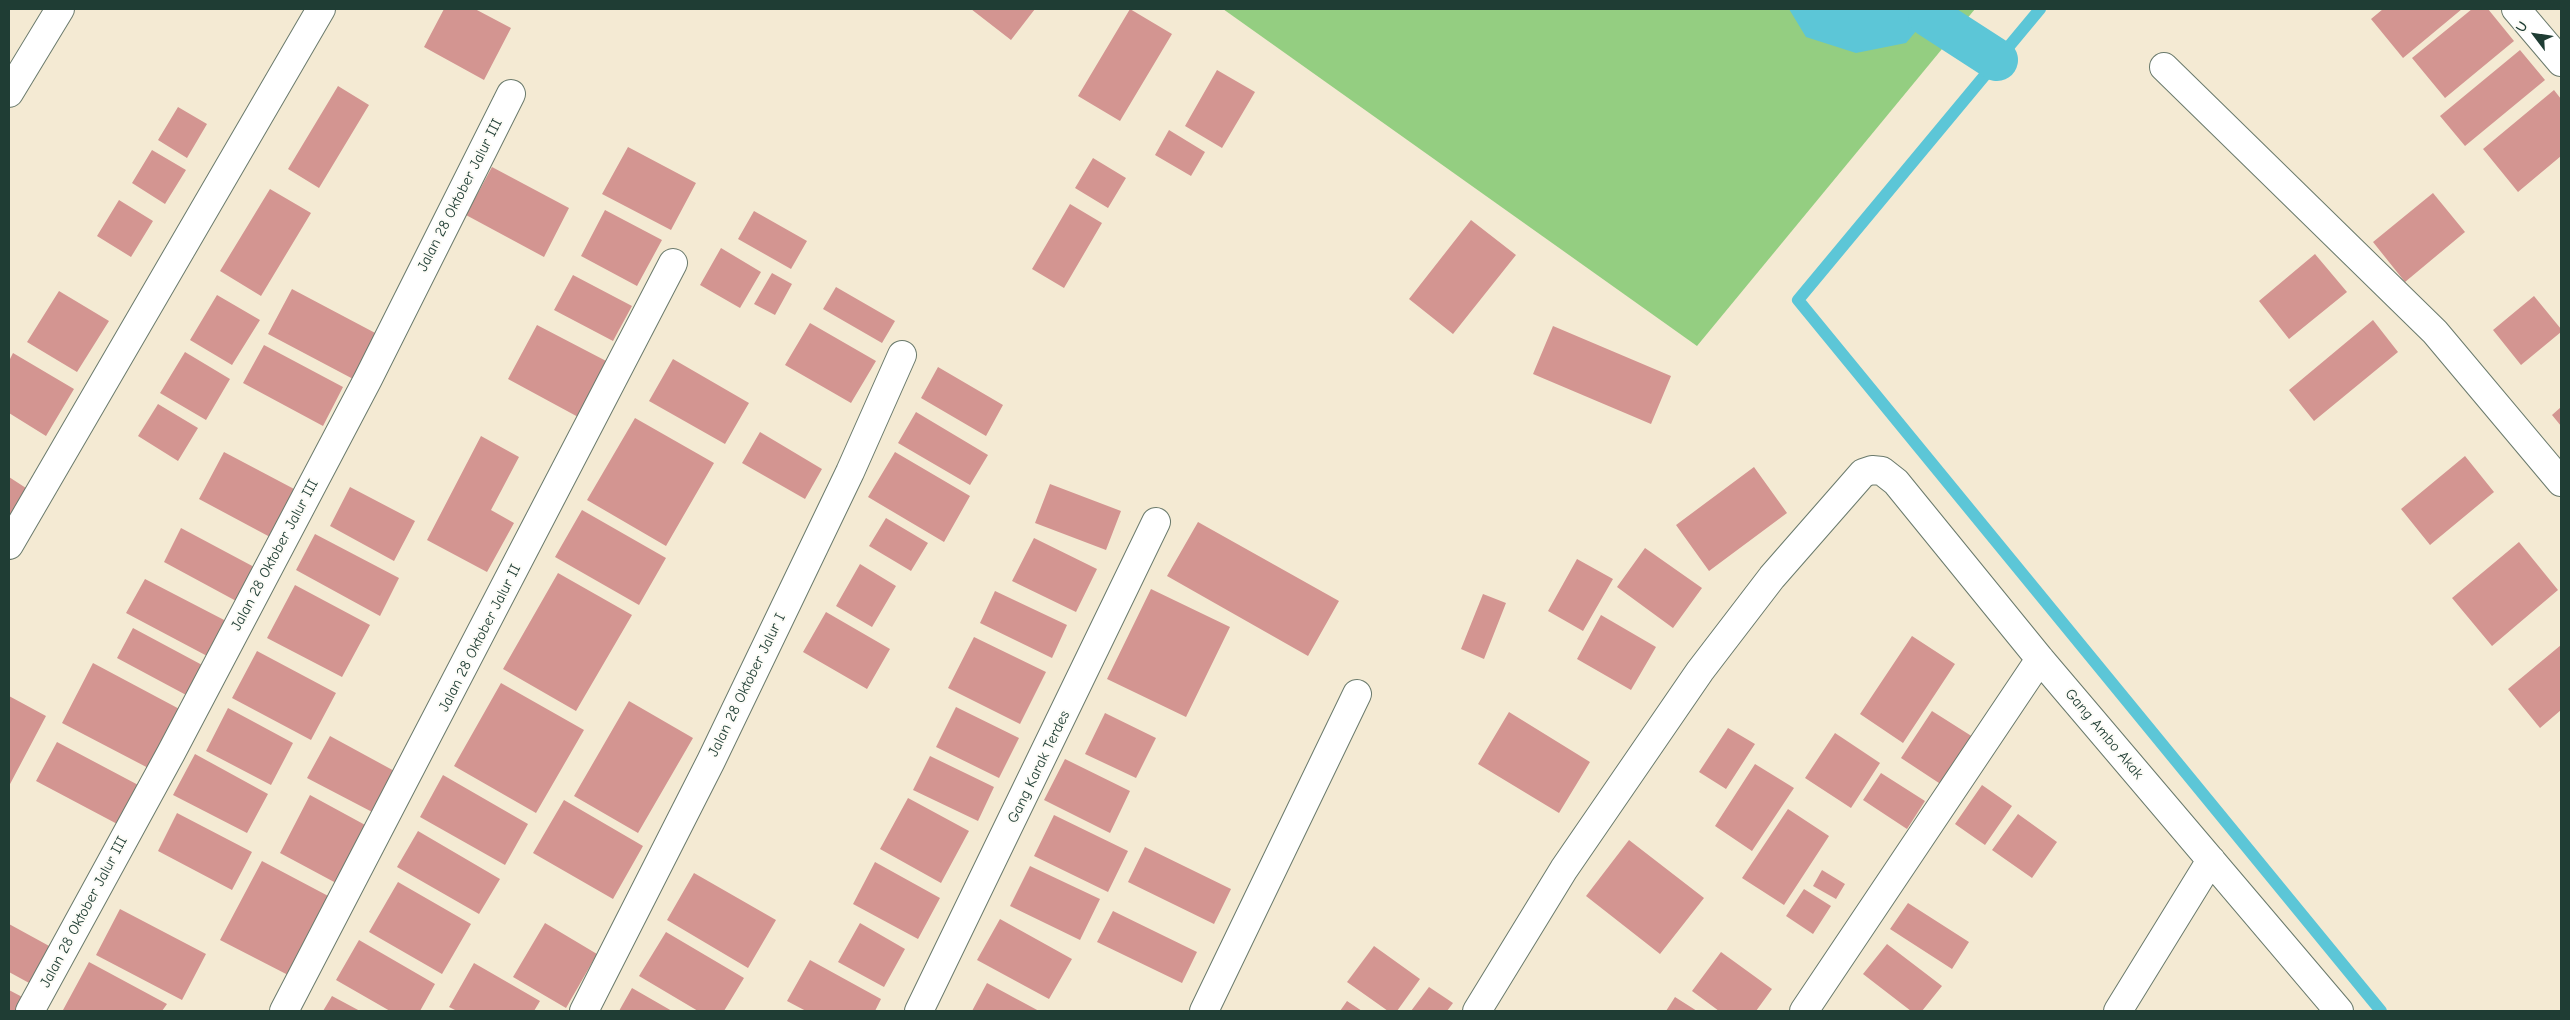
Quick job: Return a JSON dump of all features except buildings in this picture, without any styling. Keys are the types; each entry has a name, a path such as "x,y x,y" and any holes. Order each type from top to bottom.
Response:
{"street":[{"path":"9,93 60,9"},
{"path":"9,545 321,9"},
{"path":"2516,9 2561,62"},
{"path":"2164,67 2435,332 2561,482"},
{"name":"Jalan 28 Oktober Jalur III","path":"30,1011 171,753 364,388 511,94"},
{"name":"Jalan 28 Oktober Jalur II","path":"284,1011 673,263"},
{"name":"Jalan 28 Oktober Jalur I","path":"584,1011 710,761 850,472 902,355"},
{"name":"Gang Ambo Akak","path":"1477,1011 1564,869 1700,671 1772,576 1863,473 1872,470 1882,471 1896,482 2040,659 2340,1011"},
{"name":"Gang Karak Terdes","path":"919,1011 1156,522"},
{"path":"1804,1011 2040,659"},
{"path":"1204,1011 1357,694"},
{"path":"2118,1011 2211,860"}],"green space":[{"path":"1223,9 1975,9 1697,346"}],"water":[{"path":"1789,9 1931,9 1929,16 1906,43 1856,53 1806,37"}],"waterway":[{"path":"2040,9 1798,300 2381,1011"},
{"path":"1929,16 1997,60"}]}
